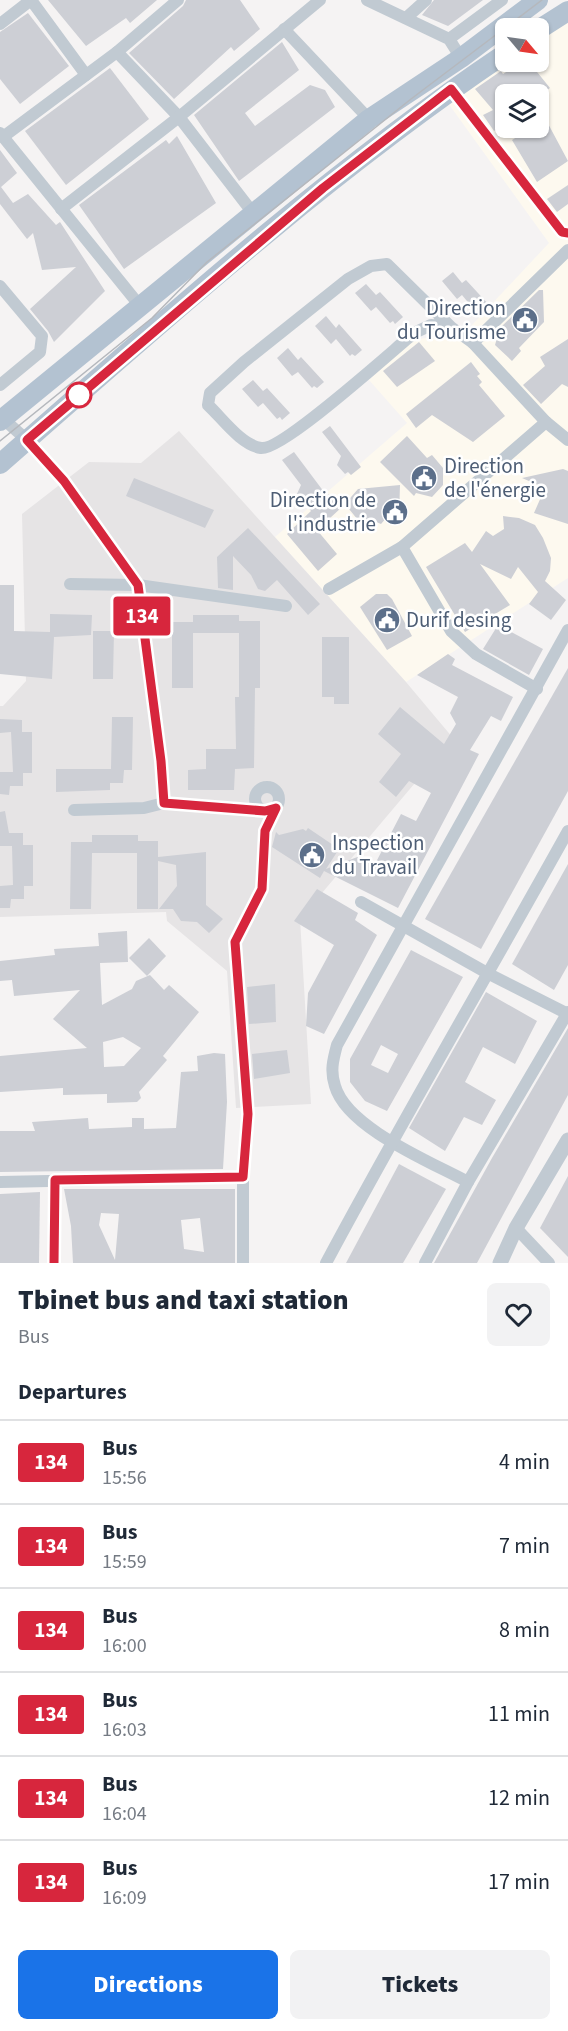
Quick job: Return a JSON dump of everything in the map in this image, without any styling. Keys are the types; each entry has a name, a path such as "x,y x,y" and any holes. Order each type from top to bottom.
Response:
{"main road":[{"path":"1,418 369,119 461,58 538,0"},
{"path":"549,23 568,10"},
{"path":"0,464 323,188 451,89 495,59"}],"street":[{"path":"0,24 31,0 86,75"},
{"path":"140,306 2,135 117,52 178,0"},
{"path":"61,209 179,117 320,0"},
{"path":"367,0 449,39 461,58"},
{"path":"406,18 426,0"},
{"path":"449,39 496,2"},
{"path":"284,29 369,119"},
{"path":"117,52 179,117 253,213"},
{"path":"451,89 562,232 568,233"},
{"path":"473,343 568,250"},
{"path":"451,327 431,325 414,333 297,430 271,447 261,448 247,442 208,405 210,393 244,362 348,279 372,266 387,264 451,327 473,343 546,422 568,440"},
{"path":"0,286 42,336 40,352 0,385"},
{"path":"1,418 27,440 64,481 138,585 161,761 164,803"},
{"path":"328,589 402,547 546,422"},
{"path":"402,547 451,631 476,654 537,688"},
{"path":"70,584 138,585 286,606"},
{"path":"468,1182 392,1141 366,1124 348,1108 335,1088 332,1066 337,1045 568,630"},
{"path":"243,1263 243,1177 248,1114 235,942 262,889 265,831 280,800 278,792 267,786 260,789 255,796 256,804 261,810"},
{"path":"74,810 144,808 164,803 269,811 276,808"},
{"path":"326,1263 392,1141 489,974 568,831"},
{"path":"361,902 489,974 568,1013 468,1182 425,1263"},
{"path":"500,1263 516,1228 568,1140"},
{"path":"0,1182 243,1177"},
{"path":"54,1263 55,1180"},
{"path":"516,1228 549,1263"}],"shaded area":[{"path":"568,16 568,578 406,682 275,537 407,423 369,380 412,340 440,336 457,341 549,243 448,103 495,70 495,72 549,72 549,29"},
{"path":"179,431 406,682 453,738 300,919 311,1104 236,1108 227,971 167,921 166,912 0,917 0,706 3,706 26,681 22,514 89,462 141,463"}],"building":[{"path":"48,0 157,0 130,23 126,18 86,46"},
{"path":"186,0 240,0 260,29 234,51 231,47 174,99 129,53 183,6"},
{"path":"434,0 483,0 448,26 422,15"},
{"path":"28,13 69,66 20,104 0,79 0,32"},
{"path":"282,42 299,70 245,113 255,126 310,85 325,90 335,107 239,181 194,115"},
{"path":"110,68 149,119 66,185 25,131"},
{"path":"500,72 503,74 506,72 537,72 547,84 495,84 494,131 483,115 493,110 475,89"},
{"path":"549,125 568,161 537,182 512,140 515,138 549,138"},
{"path":"177,136 216,203 124,269 79,205 166,140 169,144"},
{"path":"0,150 17,173 1,187 13,203 28,194 56,225 60,222 105,291 54,342 30,309 76,267 42,270 33,233 27,239 0,204"},
{"path":"568,185 568,204 557,212 547,199"},
{"path":"453,272 462,283 466,280 489,305 481,312 479,309 476,312 462,295 457,299 442,281"},
{"path":"366,284 376,295 380,292 403,317 395,324 393,321 390,323 376,307 371,311 355,293"},
{"path":"539,290 543,290 544,322 519,348 521,351 512,361 495,345 500,328"},
{"path":"326,316 336,328 339,324 362,350 355,356 352,354 350,356 336,339 331,344 315,326"},
{"path":"568,339 568,387 562,384 541,404 523,385 545,366 540,357"},
{"path":"419,342 435,361 397,387 383,371"},
{"path":"288,348 298,360 301,357 324,382 317,388 314,386 312,388 298,372 292,376 277,358"},
{"path":"471,362 480,374 477,376 482,382 479,385 505,416 473,442 432,415 416,428 406,414"},
{"path":"253,380 263,391 267,388 290,413 282,420 280,417 277,419 263,403 258,407 242,389"},
{"path":"330,426 361,467 351,475 348,472 345,474 337,465 341,456 322,432"},
{"path":"407,436 427,458 432,455 443,468 443,485 432,497 416,493 414,496 380,462"},
{"path":"294,452 327,496 329,494 342,507 317,530 337,554 318,571 287,534 311,511 297,494 301,485 282,460"},
{"path":"563,469 568,471 568,524 534,513 545,488 522,478"},
{"path":"134,478 214,510 205,528 126,496"},
{"path":"400,485 399,517 387,517 381,524 369,519 362,525 345,504 358,489"},
{"path":"503,516 519,518 535,525 551,558 550,571 545,581 566,600 551,620 529,604 538,592 518,567 511,579 480,564 510,605 465,632 426,567 465,543 472,552 486,531 493,536 504,529"},
{"path":"248,528 320,604 308,615 277,580 265,591 258,589 251,575 233,556 233,590 218,588 217,557"},
{"path":"0,585 14,585 14,631 50,632 50,614 92,615 91,635 54,637 52,679 0,674"},
{"path":"376,594 387,594 392,599 412,636 387,650 360,607"},
{"path":"193,615 239,615 239,621 260,621 260,688 255,688 254,768 235,769 234,790 188,790 188,770 206,769 206,749 236,749 235,697 239,697 239,633 193,633 193,688 172,688 172,622 193,622"},
{"path":"498,625 543,649 529,675 483,649"},
{"path":"93,631 114,631 113,679 93,679"},
{"path":"322,637 349,637 349,704 334,704 334,697 322,697"},
{"path":"448,654 455,659 452,665 513,697 501,721 491,716 470,750 479,754 398,908 324,871 320,878 272,847 276,832 279,835 303,829 306,831 308,828 339,849 326,869 360,856 375,864 401,814 416,821 431,793 409,781 396,797 379,782 401,754 378,734 400,707 444,744 456,724 450,713 458,697 417,675"},
{"path":"568,668 568,791 481,949 425,919"},
{"path":"112,717 133,717 132,770 124,770 123,783 110,783 110,790 56,792 56,769 111,769"},
{"path":"0,719 22,720 22,732 32,732 32,773 23,773 23,786 10,786 9,795 0,794 0,772 13,772 11,732 0,733"},
{"path":"5,811 9,833 23,833 23,845 33,845 33,886 24,886 24,899 11,899 10,908 0,908 0,886 13,885 12,846 0,846 0,812"},
{"path":"92,835 138,835 138,841 158,841 158,857 206,852 206,905 223,919 209,933 197,922 181,921 173,909 159,909 177,886 176,865 158,861 158,909 137,909 137,853 92,853 91,909 70,909 71,842 92,842"},
{"path":"568,864 568,965 554,990 512,964"},
{"path":"317,889 358,913 355,920 377,935 324,1034 306,1026 308,993 334,945 294,921"},
{"path":"127,931 128,962 100,963 102,1005 132,989 136,981 150,975 164,990 169,985 199,1012 163,1056 167,1060 139,1092 141,1098 137,1102 107,1103 107,1094 63,1095 63,1088 0,1092 0,1056 87,1048 53,1019 80,990 14,996 12,980 0,981 0,961 55,955 54,949 99,946 98,933","holes":["123,1037 141,1048 124,1066 104,1067 103,1042"]},
{"path":"149,938 166,956 147,976 129,958"},
{"path":"411,950 463,977 387,1111 365,1101 350,1082 350,1059","holes":["381,1045 398,1054 388,1073 371,1065"]},
{"path":"275,984 276,1022 249,1024 247,987"},
{"path":"486,992 537,1021 515,1064 483,1047 465,1082 496,1100 482,1125 464,1117 445,1151 409,1128"},
{"path":"568,1028 568,1095 477,1263 434,1263 492,1158"},
{"path":"287,1050 290,1073 254,1079 252,1054"},
{"path":"225,1054 227,1102 223,1169 0,1172 0,1131 35,1131 32,1122 88,1118 89,1129 132,1127 132,1118 144,1118 144,1129 176,1128 181,1072 198,1071 197,1056"},
{"path":"399,1164 446,1189 403,1263 346,1263"},
{"path":"568,1176 568,1257 540,1228"},
{"path":"64,1189 235,1189 235,1263 73,1263 71,1226","holes":["101,1213 119,1214 115,1260 99,1225","200,1218 204,1252 184,1249 181,1220"]},
{"path":"40,1192 39,1263 0,1263 0,1194"}],"tram line":[{"path":"0,441 152,318 207,262 411,99 542,0"}],"bus line":[{"name":"134","path":"54,1263 55,1180 243,1177 248,1114 236,987 235,942 262,889 265,831 276,808 265,811 164,803 161,761 138,585 64,481 27,440 323,188 451,89 562,232 568,233"}],"place":[{"name":"Direction du Tourisme","path":"525,320"},
{"name":"Direction de l'énergie","path":"424,478"},
{"name":"Direction de l'industrie","path":"395,512"},
{"name":"Durif desing","path":"387,620"},
{"name":"Inspection du Travail","path":"312,855"}]}
